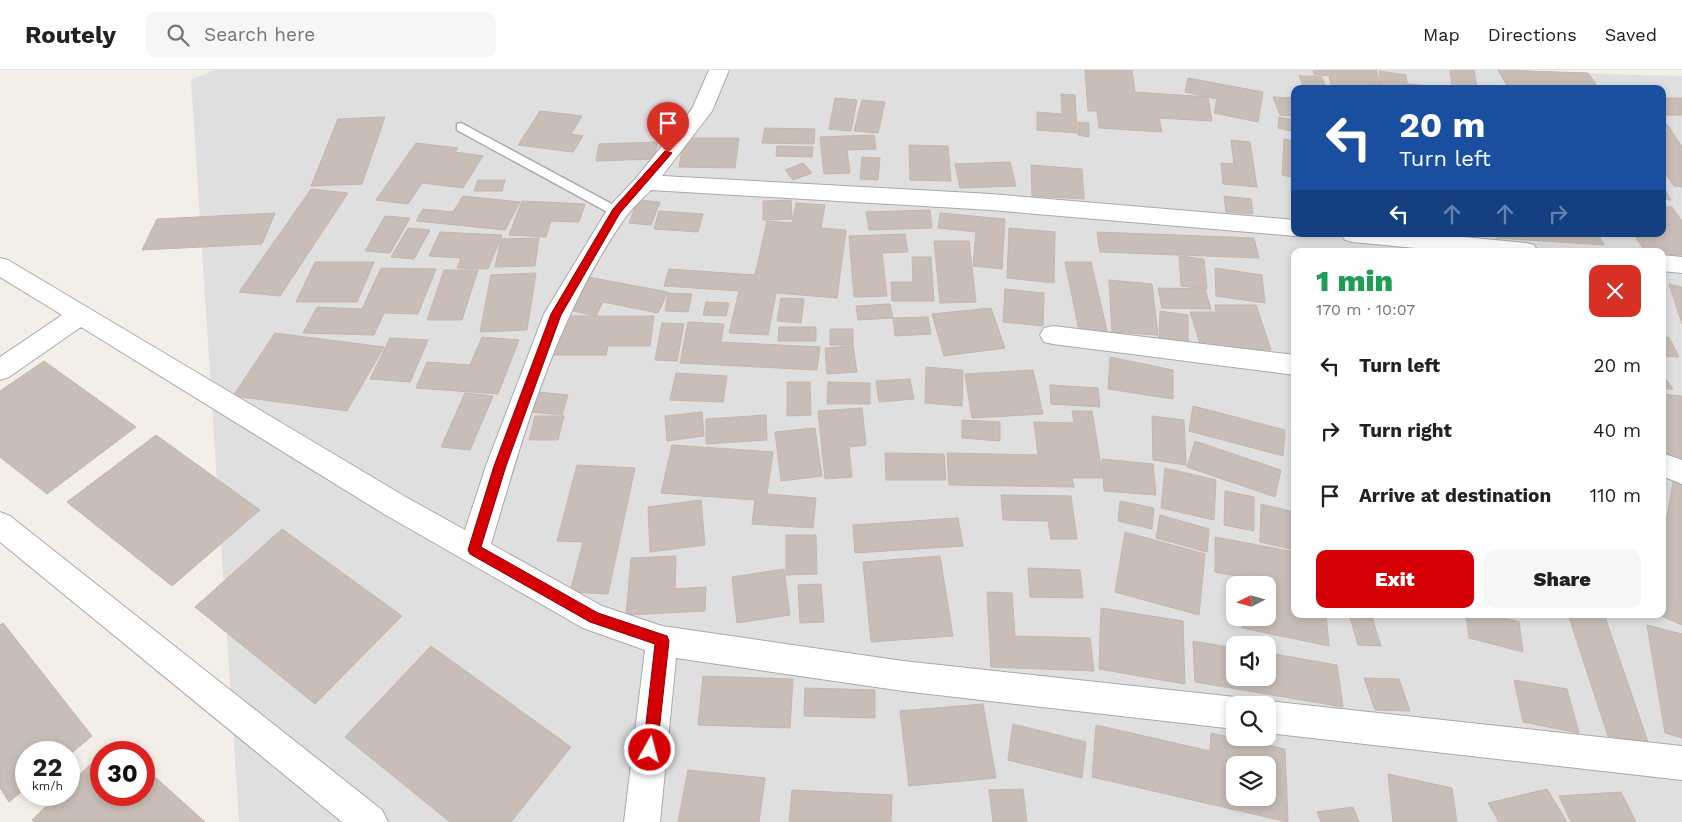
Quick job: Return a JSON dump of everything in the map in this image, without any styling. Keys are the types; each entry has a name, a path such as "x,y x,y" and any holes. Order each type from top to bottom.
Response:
{"street":[{"path":"474,550 500,466 556,314 617,212 645,182 702,111 719,70"},
{"path":"645,182 991,202 1291,228"},
{"path":"1382,237 1486,248"},
{"path":"1666,264 1682,265"},
{"path":"0,266 394,505 594,618 662,641 903,676 1226,712"},
{"path":"0,370 80,315"},
{"path":"1053,335 1291,365"},
{"path":"1666,466 1682,472"},
{"path":"0,524 370,822"},
{"path":"642,822 662,641"},
{"path":"1276,718 1682,763"}],"lane":[{"path":"461,127 617,212"}],"shaded area":[{"path":"214,70 1520,70 1533,72 1682,76 1682,822 239,822 191,80"}],"building":[{"path":"1085,70 1132,70 1135,92 1208,97 1212,121 1159,118 1162,132 1099,128 1097,111 1088,111"},
{"path":"1313,70 1376,70 1380,85 1331,85 1329,76 1314,74"},
{"path":"1450,70 1474,70 1476,85 1452,85"},
{"path":"1498,70 1588,73 1597,85 1507,85"},
{"path":"1379,71 1406,75 1407,85 1381,85"},
{"path":"1299,76 1321,76 1325,85 1302,85"},
{"path":"1188,78 1263,92 1258,122 1214,113 1217,99 1185,92"},
{"path":"1061,94 1075,95 1077,133 1037,130 1037,112 1062,114"},
{"path":"1273,97 1291,98 1291,116 1280,115"},
{"path":"835,98 857,100 851,131 829,129"},
{"path":"1666,98 1682,98 1682,115 1666,115"},
{"path":"862,100 885,102 878,133 854,131"},
{"path":"540,111 582,116 571,134 583,136 573,152 518,145"},
{"path":"385,117 362,184 311,186 338,119"},
{"path":"1279,117 1291,119 1291,131 1278,128"},
{"path":"1078,122 1089,123 1089,137 1078,135"},
{"path":"1666,124 1682,147 1682,187 1674,186 1666,174"},
{"path":"765,128 815,129 814,144 762,143"},
{"path":"874,135 876,149 847,150 850,173 824,174 820,137"},
{"path":"684,138 739,138 735,168 679,167"},
{"path":"1284,139 1291,140 1291,177 1282,175"},
{"path":"1231,140 1250,142 1257,187 1223,184 1221,163 1234,164"},
{"path":"657,142 655,159 596,161 599,144"},
{"path":"416,143 458,148 455,152 483,156 463,188 422,183 408,204 376,200"},
{"path":"909,145 948,146 951,181 910,180"},
{"path":"777,146 813,147 812,157 776,156"},
{"path":"862,157 880,158 878,180 860,179"},
{"path":"1010,162 1016,186 960,188 955,164"},
{"path":"803,163 812,173 793,180 785,170"},
{"path":"1031,165 1082,169 1084,199 1032,196"},
{"path":"478,180 505,180 502,191 474,191"},
{"path":"311,189 348,193 280,296 239,292"},
{"path":"1666,191 1671,200 1666,199"},
{"path":"463,196 520,202 505,230 416,221 423,209 453,212"},
{"path":"1224,196 1251,199 1253,214 1226,212"},
{"path":"638,200 660,202 651,225 629,223"},
{"path":"791,200 792,219 763,220 763,201"},
{"path":"522,201 585,204 579,222 551,221 546,237 509,235"},
{"path":"796,203 825,205 821,228 846,230 837,298 776,293 768,335 729,333 739,291 664,286 669,269 755,275 767,221 792,223"},
{"path":"1666,207 1672,207 1682,221 1682,255 1666,255 1666,248 1643,248 1635,237 1666,237"},
{"path":"930,210 932,228 869,230 866,212"},
{"path":"659,211 703,214 698,232 654,229"},
{"path":"275,213 262,244 142,250 157,219"},
{"path":"940,213 1005,219 1002,269 973,266 976,232 938,228"},
{"path":"385,216 410,218 390,253 365,251"},
{"path":"408,228 430,230 414,259 391,257"},
{"path":"1009,228 1055,232 1054,283 1007,278"},
{"path":"440,232 502,235 488,269 457,268 461,258 429,256"},
{"path":"1097,232 1254,238 1259,258 1100,252"},
{"path":"905,234 908,252 882,253 887,296 854,297 849,236"},
{"path":"1600,237 1604,245 1496,238"},
{"path":"539,238 535,266 495,267 501,239"},
{"path":"934,241 969,241 976,302 940,303"},
{"path":"1179,256 1204,259 1207,289 1181,286"},
{"path":"912,257 931,257 934,301 892,301 891,282 913,282"},
{"path":"315,262 374,262 357,302 296,302"},
{"path":"1065,262 1091,262 1108,335 1080,335"},
{"path":"381,268 436,269 418,314 384,313 374,335 303,333 317,307 362,309"},
{"path":"1215,268 1262,275 1265,303 1216,296"},
{"path":"444,270 478,270 462,320 427,320"},
{"path":"536,273 527,330 480,332 491,275"},
{"path":"588,277 668,292 658,313 603,302 596,316 569,310"},
{"path":"1109,280 1152,284 1158,335 1112,332"},
{"path":"1669,284 1682,287 1682,324"},
{"path":"1158,288 1205,289 1211,309 1162,308"},
{"path":"1005,289 1044,293 1043,326 1003,322"},
{"path":"668,293 692,294 688,312 665,311"},
{"path":"781,298 804,299 801,323 777,321"},
{"path":"706,302 729,303 726,316 703,315"},
{"path":"890,304 893,318 858,320 856,306"},
{"path":"1215,305 1256,305 1271,350 1202,350 1190,312 1216,312"},
{"path":"991,308 1005,348 944,356 932,314"},
{"path":"1160,311 1188,315 1188,342 1159,338"},
{"path":"561,316 654,316 650,346 608,346 606,355 551,355"},
{"path":"928,317 931,334 895,336 893,318"},
{"path":"688,322 724,324 721,342 820,347 817,370 680,363"},
{"path":"662,323 684,324 677,361 655,360"},
{"path":"779,327 816,327 816,341 778,341"},
{"path":"830,329 853,329 853,345 830,345"},
{"path":"275,333 384,347 347,411 233,396"},
{"path":"482,337 519,340 498,394 416,388 427,362 470,365"},
{"path":"1666,337 1669,337 1679,357 1666,356"},
{"path":"390,338 428,340 410,382 370,379"},
{"path":"853,346 857,372 827,374 825,348"},
{"path":"1110,357 1173,370 1173,399 1108,389"},
{"path":"44,361 136,427 47,494 0,457 0,391"},
{"path":"926,367 963,370 962,406 925,403"},
{"path":"1033,370 1043,414 972,418 965,374"},
{"path":"676,373 727,376 723,402 670,400"},
{"path":"910,379 914,399 879,402 876,381"},
{"path":"1666,379 1673,389 1666,389"},
{"path":"787,382 810,382 811,415 787,416"},
{"path":"828,382 870,383 870,404 827,404"},
{"path":"1050,385 1098,388 1100,407 1051,404"},
{"path":"538,392 568,395 562,415 531,412"},
{"path":"465,393 493,396 470,450 441,447"},
{"path":"1666,394 1682,396 1682,460 1666,458"},
{"path":"1193,406 1285,430 1283,456 1189,431"},
{"path":"862,408 866,445 849,447 852,477 825,479 818,411"},
{"path":"1072,411 1092,411 1103,478 1072,478 1074,487 949,485 947,453 1038,455 1034,422 1074,423"},
{"path":"702,412 704,436 667,441 665,416"},
{"path":"766,415 767,440 706,444 706,419"},
{"path":"535,416 564,416 558,440 529,440"},
{"path":"1152,416 1184,420 1186,465 1153,460"},
{"path":"962,420 1000,422 1000,441 962,438"},
{"path":"815,428 822,476 781,481 775,432"},
{"path":"156,435 260,510 172,586 67,502"},
{"path":"1195,441 1281,470 1275,497 1187,467"},
{"path":"672,445 773,452 767,494 816,498 813,528 752,524 755,500 661,493"},
{"path":"885,453 944,454 946,480 886,480"},
{"path":"1102,459 1153,464 1156,495 1104,491"},
{"path":"577,465 635,468 608,594 570,592 583,542 557,541"},
{"path":"1165,468 1216,480 1214,520 1161,508"},
{"path":"1674,477 1682,480 1682,625 1666,618 1666,522"},
{"path":"1225,491 1254,497 1254,531 1224,525"},
{"path":"1001,495 1071,496 1077,539 1051,539 1048,521 1003,520"},
{"path":"701,500 705,545 650,552 648,507"},
{"path":"1120,501 1154,508 1152,529 1118,521"},
{"path":"1261,504 1291,511 1291,549 1260,542"},
{"path":"1160,515 1209,529 1207,552 1156,538"},
{"path":"958,518 963,546 855,553 853,525"},
{"path":"282,529 402,616 315,704 195,607"},
{"path":"1125,532 1205,554 1199,615 1115,592"},
{"path":"786,535 816,535 817,574 786,575"},
{"path":"1215,537 1291,551 1291,618 1326,618 1329,646 1242,628 1242,626 1276,626 1276,576 1236,576 1215,572"},
{"path":"676,556 675,589 706,587 705,611 626,615 631,558"},
{"path":"940,556 953,636 871,642 863,562"},
{"path":"1028,568 1080,570 1083,598 1030,597"},
{"path":"784,569 790,615 737,623 732,577"},
{"path":"821,584 824,622 800,623 798,585"},
{"path":"987,592 1012,593 1015,636 1090,638 1094,671 991,667"},
{"path":"1101,608 1183,621 1185,684 1099,669"},
{"path":"1350,618 1372,618 1381,646 1358,645"},
{"path":"1466,618 1502,618 1519,622 1523,652 1469,638"},
{"path":"1569,618 1605,618 1648,742 1608,736"},
{"path":"3,623 92,736 80,746 80,741 15,741 15,797 9,802 0,788 0,625"},
{"path":"1647,625 1682,634 1682,738 1665,733"},
{"path":"1193,641 1226,646 1226,686 1276,686 1276,654 1337,665 1343,707 1195,682"},
{"path":"431,646 571,747 511,822 450,822 345,737"},
{"path":"703,676 793,679 790,728 698,725"},
{"path":"1364,678 1399,679 1410,711 1375,710"},
{"path":"1514,680 1567,689 1579,733 1523,722"},
{"path":"805,688 875,690 875,718 804,716"},
{"path":"983,704 996,778 909,786 900,711"},
{"path":"1013,724 1086,742 1082,778 1008,760"},
{"path":"1096,725 1210,751 1211,733 1226,736 1226,746 1271,746 1285,749 1288,822 1092,777"},
{"path":"90,765 90,806 155,806 155,777 205,822 34,822 32,820 47,806 80,806 80,774"},
{"path":"688,770 765,778 759,822 678,822"},
{"path":"1388,774 1452,788 1457,822 1393,822"},
{"path":"1023,789 1027,822 993,822 989,790"},
{"path":"1547,789 1567,822 1499,822 1488,803"},
{"path":"792,790 892,795 891,822 789,822"},
{"path":"1621,792 1636,822 1571,822 1559,796"},
{"path":"1353,807 1359,822 1321,822 1317,812"}],"route":[{"path":"650,750 662,641 594,618 474,550 500,466 556,314 617,212 645,182 668,153"}]}
